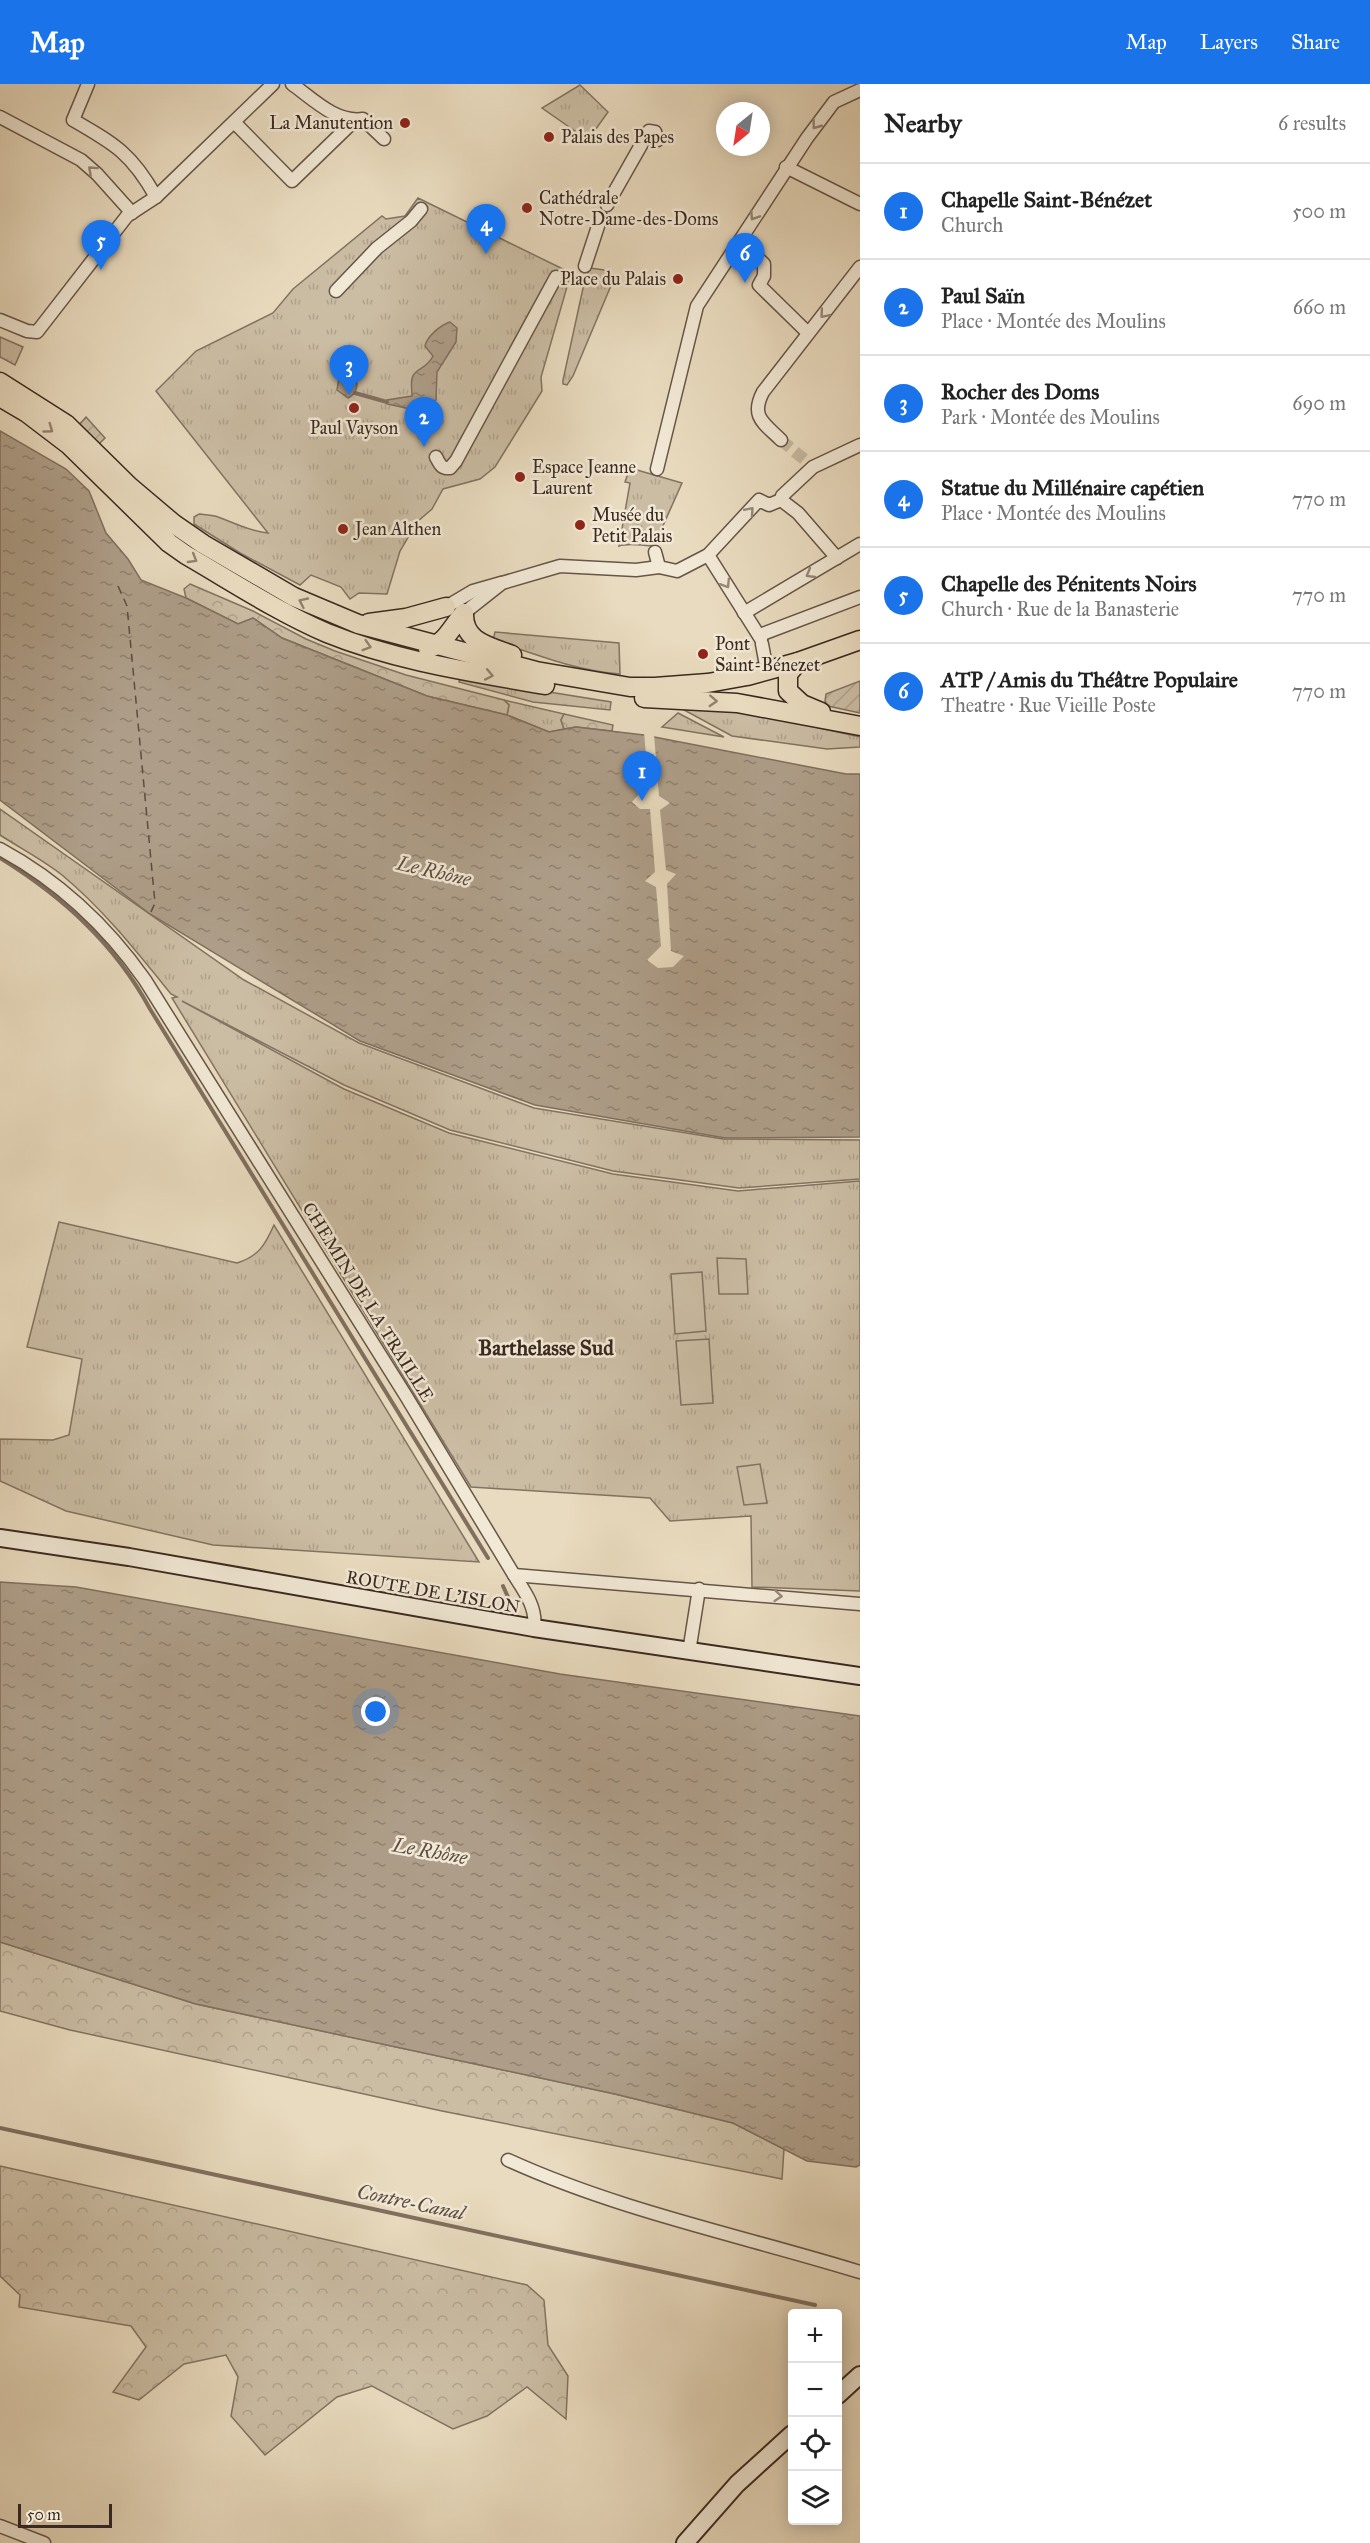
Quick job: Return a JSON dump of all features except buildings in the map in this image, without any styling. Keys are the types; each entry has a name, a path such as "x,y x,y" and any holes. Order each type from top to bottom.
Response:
{"main road":[{"path":"0,382 66,424 136,492 203,544 294,597 358,624 499,663 632,692 656,687 708,682 767,671 860,640"},
{"path":"0,397 27,413 69,445 152,527 186,555 325,632 391,654 558,688 632,692 737,703 856,725"},
{"path":"358,624 406,618 446,607"},
{"path":"446,607 435,634 437,645 455,668"},
{"path":"391,654 417,651 437,645 464,612"},
{"path":"464,612 464,623 473,639 578,680"},
{"path":"798,662 789,674 787,685 793,697 802,704"},
{"path":"767,671 781,694 856,725"}],"street":[{"path":"88,84 73,120 101,135 130,157 156,197"},
{"path":"0,320 27,331 37,332 132,213 156,197 273,84"},
{"path":"292,84 340,118 354,121 363,119 384,139"},
{"path":"654,464 667,430 668,418 697,306 786,167 834,102 860,90"},
{"path":"0,117 81,160 97,174 132,213"},
{"path":"234,122 292,181 354,121"},
{"path":"607,205 649,131 655,132 658,140"},
{"path":"786,167 860,204"},
{"path":"336,291 377,248 411,221 421,209"},
{"path":"585,266 602,217"},
{"path":"743,244 764,264 765,276 759,285 808,333"},
{"path":"781,440 757,413 756,405 763,392 860,267"},
{"path":"436,457 441,466 446,468 450,468 456,461 556,277"},
{"path":"446,607 472,591 560,566 636,570 658,567 676,571 708,555 759,500 769,505 781,500 809,464 860,445"},
{"path":"781,500 798,513 837,558"},
{"path":"744,613 860,544"},
{"path":"655,552 658,567"},
{"path":"708,555 761,639 767,671"},
{"path":"464,612 502,583"},
{"path":"761,639 860,597"},
{"name":"CHEMIN DE LA TRAILLE","path":"0,849 36,871 98,922 125,952 158,1000 406,1396 531,1603 535,1616 534,1628"},
{"name":"ROUTE DE L'ISLON","path":"0,1538 129,1557 534,1628 860,1676"},
{"path":"514,1575 860,1604"},
{"path":"689,1652 699,1590"},
{"path":"508,2160 541,2175 677,2220 779,2247 860,2272"},
{"path":"842,2391 860,2375"},
{"path":"685,2543 737,2484 788,2438"},
{"path":"0,2526 44,2543"}],"green space":[{"path":"580,85 608,112 588,140 542,108"},
{"path":"418,198 571,273 541,377 542,391 495,467 480,479 443,489 432,509 417,522 400,551 387,594 359,593 350,599 341,587 311,575 300,585 240,553 194,524 194,517 199,514 209,515 248,529 268,533 156,391 196,351 273,313 293,289 382,216 386,219 405,216"},
{"path":"590,268 604,270 615,276 573,376 567,385 563,384 563,380 585,279"},
{"path":"0,337 23,347 15,365 0,357"},
{"path":"86,417 105,438 97,446 76,428"},
{"path":"630,468 682,483 654,546 632,544 619,546 630,483 625,482"},
{"path":"190,584 253,611 306,639 335,651 406,675 504,700 509,705 507,715 427,696 282,638 253,618 238,624 186,598 184,589"},
{"path":"495,632 619,643 620,674 572,666 540,656 493,640"},
{"path":"461,675 611,702 610,710 533,702 459,682"},
{"path":"860,681 860,713 828,706 825,701 826,694"},
{"path":"504,700 564,714 561,720 564,729 549,732 507,715 509,705"},
{"path":"675,705 746,713 860,737 860,747 827,749 732,736"},
{"path":"678,713 724,737 662,727"},
{"path":"564,714 613,725 612,731 576,727 564,729 561,720"},
{"path":"0,809 244,980 359,1043 534,1108 723,1139 860,1140 860,1179 739,1188 613,1171 450,1130 344,1085 182,1001 344,1089 449,1133 613,1174 738,1191 860,1181 860,1591 752,1587 751,1516 670,1521 650,1498 471,1487 172,998 177,997 171,994 120,932 77,888 47,864 0,835"},
{"path":"59,1222 237,1263 251,1257 260,1249 274,1225 479,1562 213,1545 66,1511 0,1481 0,1439 53,1440 69,1435 82,1359 27,1347"},
{"path":"717,1258 746,1259 748,1294 719,1294"},
{"path":"702,1272 706,1331 675,1334 671,1274"},
{"path":"709,1339 713,1403 681,1405 676,1341"},
{"path":"760,1464 767,1503 744,1505 737,1467"},
{"path":"0,1942 196,2004 615,2094 733,2123 784,2149 782,2179 442,2111 70,2030 0,2011"},
{"path":"0,2166 527,2285 544,2300 548,2345 568,2376 566,2419 527,2387 487,2416 453,2429 372,2386 337,2397 265,2455 231,2416 238,2377 226,2355 184,2364 139,2400 113,2392 146,2347 131,2326 19,2307 20,2295 0,2276"}],"water":[{"path":"450,322 457,328 456,342 437,372 436,400 427,408 410,409 387,404 387,400 412,396 413,376 433,356 425,346 428,338"},
{"path":"344,374 355,374 357,381 355,391 348,398 337,390 339,378"},
{"name":"Le Rhône","path":"0,431 66,469 89,491 106,533 128,559 141,580 186,598 238,624 253,618 282,638 427,696 507,715 549,732 576,727 644,735 846,774 860,774 860,1137 725,1138 535,1105 360,1041 150,914 0,800"},
{"name":"Le Rhône","path":"0,1582 76,1587 560,1674 860,1716 860,2165 856,2167 807,2161 733,2123 615,2094 196,2004 0,1942"}],"pier":[{"path":"644,732 654,734 659,796 670,803 660,810 666,870 676,874 667,884 671,951 684,956 673,967 658,968 647,960 661,946 656,887 645,881 655,872 650,809 640,809 632,802 639,794 649,790"}],"waterway":[{"path":"355,393 387,402"},
{"path":"0,858 66,906 86,924 121,963 488,1558"},
{"path":"503,1586 509,1605"},
{"name":"Contre-Canal","path":"0,2128 815,2305"}],"ferry route":[{"path":"118,586 127,606 155,903 150,914"}],"tunnel":[{"path":"781,440 805,460"}],"place":[{"name":"La Manutention","path":"405,123"},
{"name":"Palais des Papes","path":"549,137"},
{"name":"Cathédrale Notre-Dame-des-Doms","path":"527,208"},
{"name":"Statue du Millénaire capétien","path":"486,254"},
{"name":"Chapelle des Pénitents Noirs","path":"101,270"},
{"name":"Place du Palais","path":"678,279"},
{"name":"ATP / Amis du Théâtre Populaire","path":"745,283"},
{"name":"Rocher des Doms","path":"349,395"},
{"name":"Paul Vayson","path":"354,408"},
{"name":"Paul Saïn","path":"424,447"},
{"name":"Espace Jeanne Laurent","path":"520,477"},
{"name":"Musée du Petit Palais","path":"580,525"},
{"name":"Jean Althen","path":"343,529"},
{"name":"Pont Saint-Bénezet","path":"703,654"},
{"name":"Chapelle Saint-Bénézet","path":"642,801"}],"district":[{"name":"Barthelasse Sud","path":"546,1348"}]}
